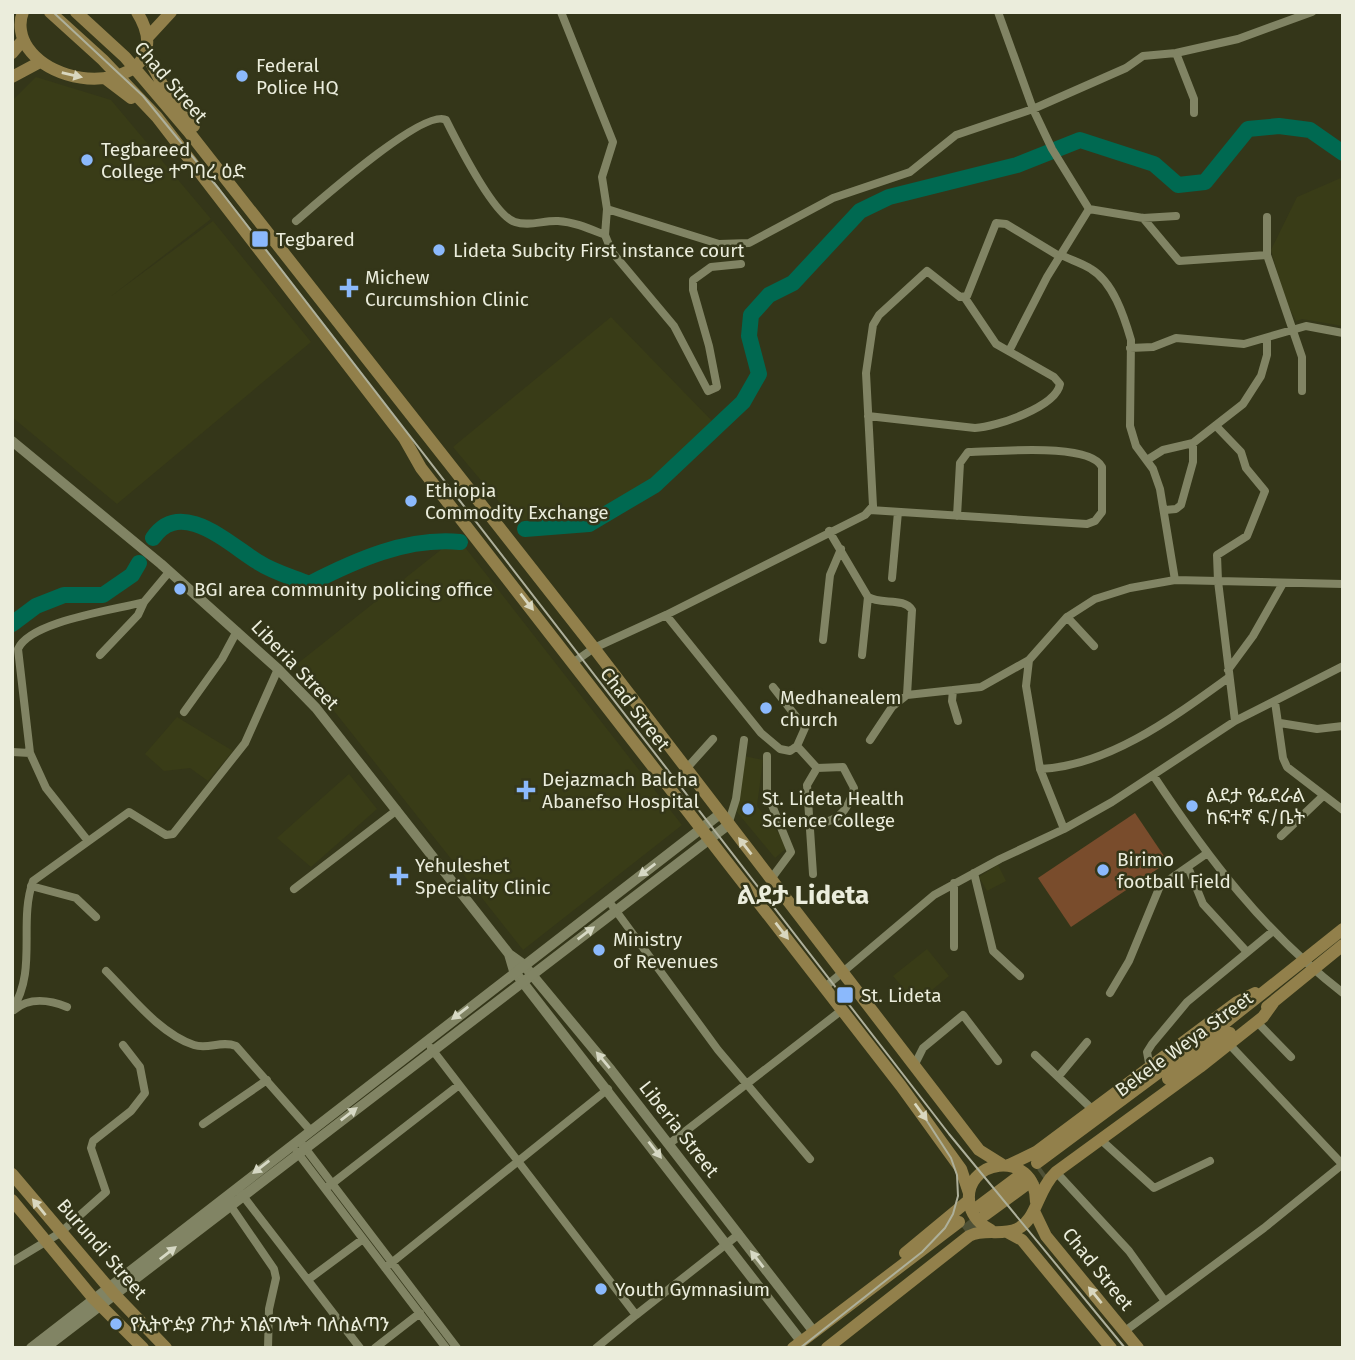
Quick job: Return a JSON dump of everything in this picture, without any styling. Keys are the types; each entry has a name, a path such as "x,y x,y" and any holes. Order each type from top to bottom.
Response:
{"main road":[{"name":"Chad Street","path":"50,12 76,34 157,117 404,438 412,454"},
{"name":"Chad Street","path":"76,12 125,57 188,131 727,818 979,1150 1006,1165"},
{"name":"Chad Street","path":"137,12 145,49 163,86 431,428 453,469"},
{"path":"19,36 40,62 75,77 111,79 145,49 170,12"},
{"path":"12,53 19,36 19,15"},
{"path":"12,77 40,62"},
{"name":"Chad Street","path":"111,79 138,104 399,442 412,454 575,662 946,1146 961,1169 976,1204"},
{"path":"298,1146 310,1129 519,967 608,900 727,818"},
{"path":"31,1348 96,1302 298,1146 432,1050 615,911 705,834"},
{"path":"827,1348 969,1236 979,1231 1001,1231 1023,1225 1035,1207 1046,1169 1262,992 1309,966 1343,929"},
{"name":"Bekele Weya Street","path":"1046,1169 1273,1003 1309,966 1343,945"},
{"path":"1111,1348 1022,1240 979,1222 976,1204 980,1173 1036,1152 1245,996 1262,992"},
{"path":"1046,1169 1100,1139 1257,1022 1273,1003"},
{"path":"1006,1165 1029,1178 1035,1188 1035,1207"},
{"name":"Burundi Street","path":"12,1174 60,1233 166,1348"},
{"path":"819,1329 865,1284 976,1204 1023,1181"},
{"name":"Burundi Street","path":"12,1200 96,1302 143,1348"},
{"name":"Chad Street","path":"1035,1207 1046,1236 1138,1348"},
{"path":"797,1345 962,1226 817,1348"},
{"path":"45,1348 96,1302"}],"street":[{"path":"561,12 613,142 602,177 607,209 605,235 612,252 674,326 708,391 716,387 709,346 693,290 693,280 711,267 741,264"},
{"path":"998,12 1033,109 1052,149 1089,209 1143,218 1175,216"},
{"path":"607,209 719,244 749,243 833,198 909,173 956,135 1033,109 1126,68 1143,56 1176,53 1238,38 1312,12"},
{"path":"1176,53 1194,99 1194,113"},
{"path":"296,221 366,163 426,121 438,117 446,120 473,170 502,213 513,222 561,221 605,235"},
{"path":"1009,351 1060,256 1089,209"},
{"path":"1268,217 1267,255 1275,285 1302,357 1302,391"},
{"path":"1143,218 1179,261 1267,255"},
{"path":"965,298 972,287 996,223 1006,223 1060,256 1090,268 1106,282 1128,329 1130,426 1136,446 1147,460 1160,489 1175,580"},
{"path":"868,416 975,428 1006,422 1037,407 1060,387 1054,377 988,336 965,298 927,271 875,320 866,373 870,510"},
{"path":"1130,348 1153,347 1176,338 1238,344 1306,326 1343,332"},
{"path":"1147,460 1163,450 1193,443 1217,427 1254,392 1267,355 1267,338"},
{"path":"1217,427 1241,452 1246,468 1265,491 1247,536 1218,554 1218,581 1235,721"},
{"name":"Liberia Street","path":"12,441 237,631 316,708 519,967 532,974 738,1234 819,1329"},
{"path":"1164,510 1176,509 1181,505 1193,462 1193,443"},
{"path":"575,662 594,648 666,615 870,510 957,516 1087,524 1095,522 1102,512 1102,467 1091,457 1055,450 968,452 960,463 957,516"},
{"path":"892,578 898,512"},
{"path":"829,531 868,597 862,655"},
{"path":"823,640 830,575 841,549"},
{"path":"100,655 138,615 144,602 169,572"},
{"path":"870,740 892,707 906,695 989,685 1029,660 1067,617 1095,599 1130,587 1175,580 1343,584"},
{"path":"1040,769 1062,768 1117,747 1189,706 1228,674 1282,584"},
{"path":"868,597 877,601 905,603 912,610 906,695"},
{"path":"88,841 46,788 30,752 18,649 24,638 64,622 144,602"},
{"path":"666,615 761,733 786,751 797,746 805,728 773,687"},
{"path":"1067,617 1094,646"},
{"path":"184,712 237,631"},
{"path":"1029,660 1027,686 1040,769 1064,829"},
{"path":"825,988 926,900 954,883 1064,829 1235,721 1343,666"},
{"path":"12,1011 19,999 27,972 31,886 37,876 129,812 166,835 173,834 245,743 268,700 278,670"},
{"path":"953,690 952,701 958,721"},
{"path":"12,702 23,702"},
{"path":"1275,702 1283,758 1287,767 1322,797 1343,810"},
{"path":"1280,723 1317,729 1343,726"},
{"path":"686,769 713,739"},
{"path":"727,818 744,740"},
{"path":"797,746 817,768 843,767 854,788 848,807 840,817 825,824 810,825"},
{"path":"12,752 30,752"},
{"path":"767,756 767,793 791,852 771,879"},
{"path":"813,874 807,785 817,768"},
{"path":"1153,775 1206,854 1273,931 1309,966 1343,993"},
{"path":"1281,836 1322,797"},
{"path":"294,889 397,810"},
{"path":"1110,993 1129,961 1160,886 1206,854"},
{"path":"1188,867 1203,904 1247,951"},
{"path":"974,873 993,951 1020,976"},
{"path":"954,883 954,947"},
{"path":"31,886 76,898 96,918"},
{"path":"608,900 746,1085 810,1159"},
{"path":"1150,1068 1147,1052 1187,1002 1273,931"},
{"name":"Liberia Street","path":"519,967 522,981 727,1244 797,1345"},
{"path":"107,971 168,1030 198,1047 221,1043 236,1046 310,1129"},
{"path":"12,1011 31,1002 49,1001 67,1007"},
{"path":"669,1144 842,1010"},
{"path":"915,1063 923,1048 963,1015 998,1061"},
{"path":"1257,1022 1291,1057"},
{"path":"425,1040 636,1315"},
{"path":"1058,1077 1087,1042"},
{"path":"1125,1331 1264,1228 1342,1164 1229,1044"},
{"path":"12,1262 60,1233 106,1192 91,1148 93,1141 131,1111 145,1093 140,1067 123,1045"},
{"path":"1035,1055 1093,1110"},
{"path":"202,1124 267,1080"},
{"path":"328,1186 459,1085"},
{"path":"388,1265 608,1089"},
{"path":"639,1129 650,1120"},
{"path":"1100,1139 1154,1188 1210,1161"},
{"path":"298,1146 388,1265 457,1348"},
{"path":"1046,1169 1129,1251 1164,1300"},
{"path":"328,1186 363,1239 388,1265 446,1348"},
{"path":"239,1191 360,1348"},
{"path":"227,1201 274,1269 276,1278 269,1310 268,1348"},
{"path":"596,1348 738,1234"},
{"path":"309,1279 363,1239"},
{"path":"375,1348 420,1313"}],"shaded area":[{"path":"36,77 111,100 211,219 110,297 213,221 311,342 117,504 12,417 12,101"},
{"path":"1343,177 1343,326 1302,319 1296,321 1285,299 1271,250 1297,197"},
{"path":"611,317 713,422 655,476 591,515 515,521 453,447"},
{"name":"Dejazmach Balcha Abanefso Hospital","path":"457,537 682,825 523,950 297,664"},
{"path":"177,717 233,751 208,781 190,768 164,771 145,754"},
{"name":"St. Lideta Health Science College","path":"744,756 763,760 757,806 789,846 775,858 737,812"},
{"path":"349,774 377,809 311,867 277,838"},
{"name":"Birimo football Field","path":"1135,813 1168,862 1071,927 1038,878"},
{"path":"998,865 1006,881 987,891 979,877"},
{"path":"927,949 949,976 916,1003 893,976"}],"waterway":[{"path":"525,529 589,524 655,485 743,402 759,374 749,336 751,315 769,295 793,283 860,211 889,197 1017,165 1080,140 1154,164 1178,185 1205,182 1248,129 1279,126 1310,130 1343,153"},
{"path":"153,538 164,527 177,522 191,523 220,536 264,566 309,584 382,552 421,543 460,542"},
{"path":"12,624 36,606 64,595 103,595 132,575 139,563"}],"tunnel":[{"path":"1026,1185 1044,1172"},
{"path":"965,1231 984,1216"}],"tram line":[{"path":"53,12 143,96 219,189 949,1134 1125,1348"},
{"path":"800,1348 922,1252 945,1228 953,1214 958,1196 957,1175 951,1158 925,1118"}],"place":[{"name":"Federal Police HQ","path":"242,76"},
{"name":"Tegbareed College ተግባረ ዕድ","path":"87,160"},
{"name":"Tegbared","path":"260,239"},
{"name":"Lideta Subcity First instance court","path":"439,250"},
{"name":"Michew Curcumshion Clinic","path":"349,288"},
{"name":"Ethiopia Commodity Exchange","path":"411,501"},
{"name":"BGI area community policing office","path":"180,589"},
{"name":"Medhanealem church","path":"766,708"},
{"name":"Dejazmach Balcha Abanefso Hospital","path":"526,790"},
{"name":"ልደታ የፌደራል ከፍተኛ ፍ/ቤት","path":"1192,806"},
{"name":"St. Lideta Health Science College","path":"748,809"},
{"name":"Birimo football Field","path":"1103,870"},
{"name":"Yehuleshet Speciality Clinic","path":"399,876"},
{"name":"Ministry of Revenues","path":"599,950"},
{"name":"St. Lideta","path":"845,995"},
{"name":"Youth Gymnasium","path":"601,1289"},
{"name":"የኢትዮዽያ ፖስታ አገልግሎት ባለስልጣን","path":"116,1324"}],"district":[{"name":"ልደታ Lideta","path":"803,895"}]}
